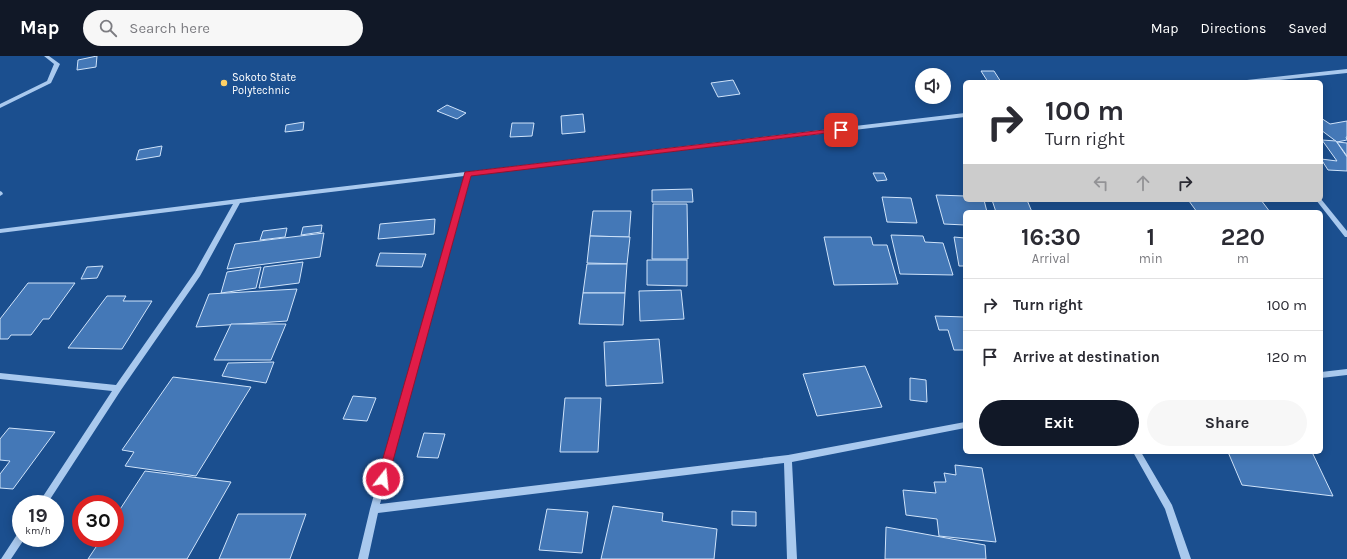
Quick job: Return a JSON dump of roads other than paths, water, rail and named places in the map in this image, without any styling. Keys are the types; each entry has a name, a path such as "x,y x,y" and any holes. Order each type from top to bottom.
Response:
{"street":[{"path":"0,106 48,82 57,64 46,56"},
{"path":"1265,80 1347,71"},
{"path":"0,231 238,201 963,115"},
{"path":"363,559 374,509 468,174"},
{"path":"48,495 118,388 198,274 238,201"},
{"path":"1321,202 1347,235"},
{"path":"1323,375 1347,372"},
{"path":"0,376 118,388"},
{"path":"374,509 788,459 963,425"},
{"path":"1138,454 1169,508 1186,559"},
{"path":"788,459 792,559"},
{"path":"6,559 14,547"}],"place":[{"name":"Sokoto State Polytechnic","path":"224,83"}]}
